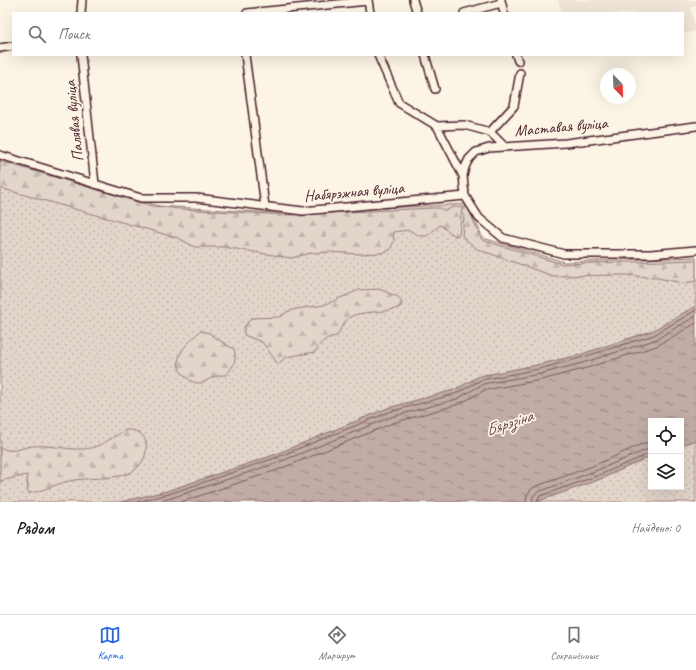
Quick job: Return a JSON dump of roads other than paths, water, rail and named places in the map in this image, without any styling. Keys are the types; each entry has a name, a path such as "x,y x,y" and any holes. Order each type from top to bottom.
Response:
{"street":[{"path":"81,12 82,0"},
{"path":"256,12 368,0 370,12"},
{"path":"413,0 416,12"},
{"path":"467,12 501,2 504,12"},
{"path":"0,48 12,46"},
{"name":"Палявая вуліца","path":"81,56 95,184"},
{"path":"245,56 265,206"},
{"path":"378,56 399,103 437,126 463,176"},
{"path":"425,56 435,89"},
{"path":"490,132 514,106 520,73"},
{"path":"437,126 464,125 490,132 504,146"},
{"name":"Маставая вуліца","path":"469,159 476,152 483,149 504,146 566,143 696,126"},
{"name":"Набярэжная вуліца","path":"0,155 141,198 196,198 303,211 465,196"},
{"path":"455,159 462,161 469,159"},
{"path":"469,159 463,176 465,196 479,218 503,238 553,252 572,254 651,254 696,250"}],"water":[{"name":"Бярэзіна","path":"696,306 696,440 684,444 684,418 648,418 648,457 598,480 536,502 120,502 167,491 274,455 388,408 454,390 480,376 579,355 652,331"}]}
